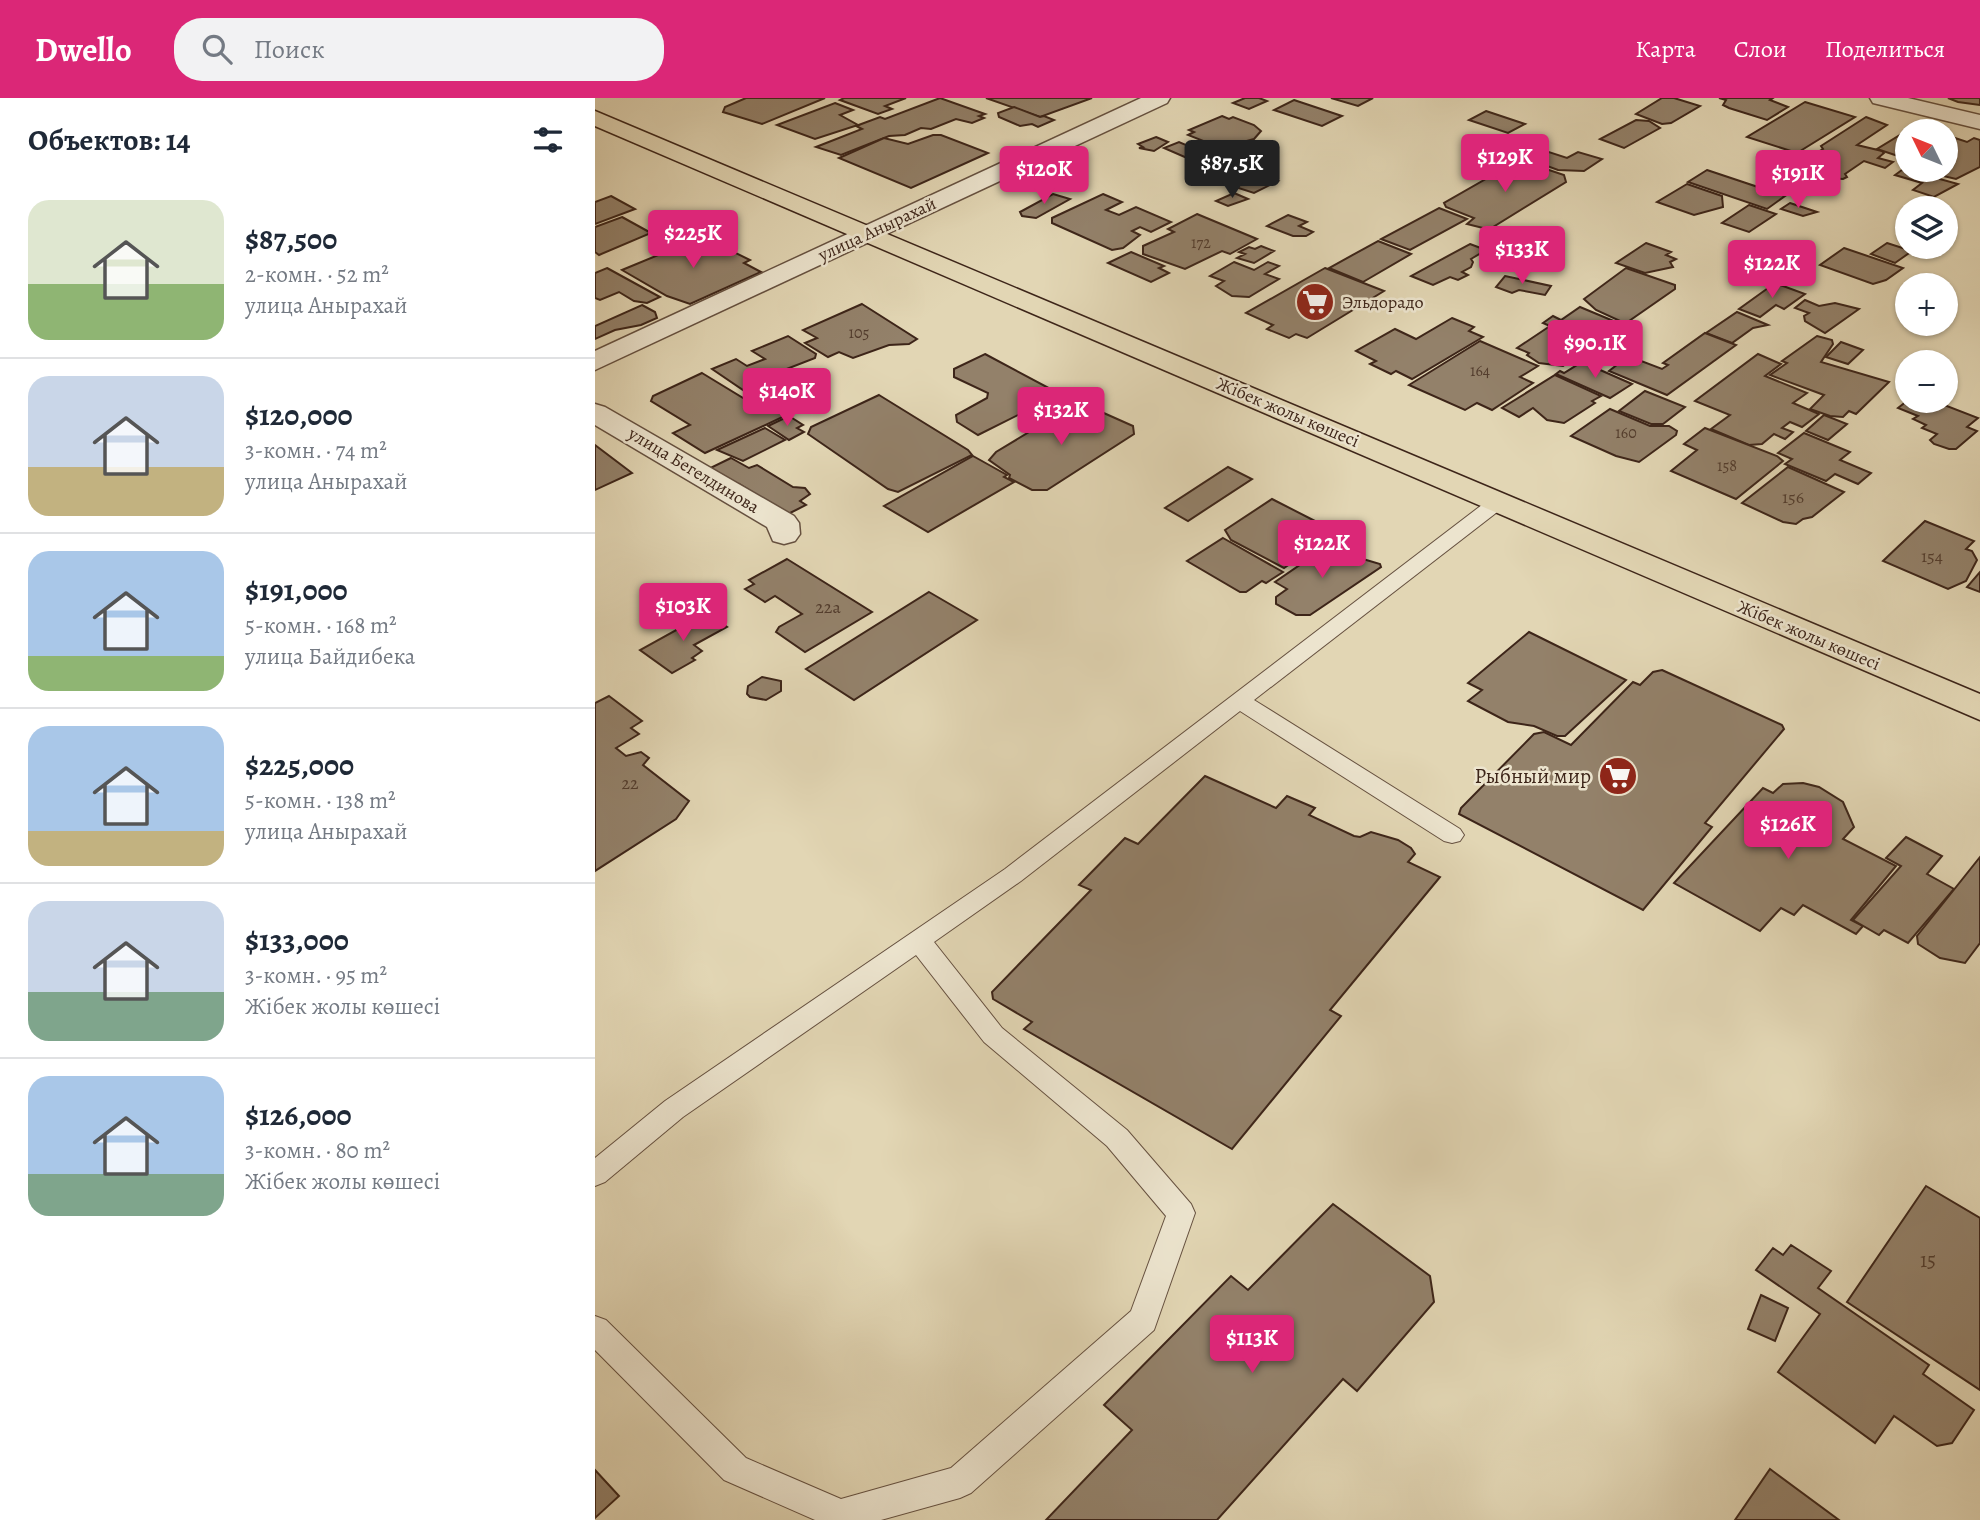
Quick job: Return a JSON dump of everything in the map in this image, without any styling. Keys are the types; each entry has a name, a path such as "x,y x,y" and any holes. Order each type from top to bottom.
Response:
{"highway":[{"name":"Жібек жолы көшесі","path":"595,118 1980,708"}],"street":[{"name":"улица Анырахай","path":"595,362 1159,98"},
{"path":"1881,98 1980,122"},
{"name":"улица Бегелдинова","path":"595,412 783,523 784,534"}],"lane":[{"path":"595,1174 674,1109 1013,875 1238,699 1498,502"},
{"path":"1238,699 1452,835"},
{"path":"595,1330 735,1469 841,1515 960,1482 1143,1320 1181,1213 1118,1139 993,1035 919,941"}],"building":[{"path":"746,98 825,98 762,124 723,112 725,107"},
{"path":"906,98 885,106 892,109 878,114 840,100"},
{"path":"940,98 985,114 979,116 984,118 972,123 956,119 931,129 921,128 905,135 889,136 841,155 816,147 862,129 856,126 880,117 885,119"},
{"path":"986,98 1092,98 1040,117"},
{"path":"1245,98 1267,101 1249,109 1233,103"},
{"path":"1331,98 1373,98 1358,106"},
{"path":"1662,98 1674,98 1700,106 1671,123 1662,124 1636,114"},
{"path":"1719,98 1773,98 1770,100 1788,107 1767,120 1729,108 1723,105 1726,100"},
{"path":"1948,98 1980,98 1980,105 1958,102"},
{"path":"1294,100 1342,116 1322,126 1274,110"},
{"path":"1805,102 1855,117 1797,153 1747,137"},
{"path":"835,103 853,110 840,115 858,125 815,139 777,125"},
{"path":"1014,107 1054,120 1038,127 1032,124 1020,126 999,117 998,113"},
{"path":"1486,111 1525,124 1508,133 1469,120"},
{"path":"1222,116 1254,125 1261,131 1254,139 1221,148 1188,135 1194,132 1189,130"},
{"path":"1866,117 1887,125 1857,145 1882,151 1884,153 1878,158 1893,162 1885,168 1864,161 1845,174 1847,177 1843,179 1813,174 1820,169 1808,165 1815,161 1825,164 1834,157 1818,152 1823,149 1821,146"},
{"path":"1636,120 1649,121 1660,128 1624,148 1600,139"},
{"path":"933,135 941,135 988,153 911,188 839,158 884,138 908,144"},
{"path":"1156,137 1168,142 1154,151 1139,148 1143,147 1138,144"},
{"path":"1895,138 1895,155 1877,149"},
{"path":"1974,138 1980,140 1980,167 1958,178 1958,139 1967,142"},
{"path":"1200,141 1222,150 1216,152 1229,159 1217,164 1204,159 1187,158 1164,148 1179,142 1188,146"},
{"path":"1515,141 1567,158 1578,152 1602,159 1584,171 1558,170 1501,149"},
{"path":"1519,160 1564,175 1566,182 1493,227 1483,228 1467,224 1474,218 1446,207 1444,203"},
{"path":"1707,170 1785,196 1767,209 1688,182"},
{"path":"1259,174 1278,181 1254,193 1229,185"},
{"path":"1919,182 1958,184 1931,196 1913,190 1922,183"},
{"path":"1687,184 1722,196 1723,207 1694,215 1657,202"},
{"path":"1234,193 1248,199 1228,206 1216,201"},
{"path":"1053,194 1070,199 1036,218 1022,216 1020,212"},
{"path":"1103,194 1122,202 1106,210 1119,215 1136,207 1171,222 1151,232 1140,227 1132,231 1140,235 1123,248 1112,250 1052,223 1052,218"},
{"path":"611,196 635,209 595,224 595,202"},
{"path":"1790,203 1817,212 1803,216 1781,209"},
{"path":"1749,205 1776,214 1749,232 1722,223"},
{"path":"1439,208 1467,219 1410,250 1381,239"},
{"path":"1197,214 1257,239 1230,254 1222,251 1185,269 1143,254 1143,246 1174,232 1168,229"},
{"path":"1288,215 1307,222 1299,226 1313,232 1306,236 1293,236 1267,226"},
{"path":"622,217 651,233 599,255 595,252 595,227"},
{"path":"692,235 701,236 750,260 744,263 761,272 690,304 667,296 622,270 680,246 674,242"},
{"path":"1378,241 1411,254 1363,282 1329,268"},
{"path":"1646,243 1671,252 1666,255 1676,259 1670,262 1673,267 1645,273 1616,263"},
{"path":"1887,243 1895,246 1895,259 1901,259 1895,263 1871,254"},
{"path":"1470,244 1486,250 1471,259 1471,267 1462,272 1468,275 1458,280 1450,277 1433,285 1411,276"},
{"path":"1261,246 1274,251 1254,263 1237,258 1245,254 1239,252 1249,247 1255,249"},
{"path":"1844,248 1903,268 1886,280 1873,284 1820,265"},
{"path":"1131,252 1164,266 1159,268 1169,273 1151,282 1108,263"},
{"path":"1234,262 1254,270 1268,262 1279,266 1265,274 1279,279 1249,297 1232,296 1216,286 1224,281 1210,276"},
{"path":"607,268 660,297 647,303 634,301 619,292 600,300 595,298 595,273"},
{"name":"Эльдорадо","path":"1325,268 1384,291 1307,338 1296,334 1289,338 1267,329 1273,325 1246,313"},
{"path":"1626,268 1675,285 1675,289 1629,321 1620,321 1596,310 1584,299"},
{"path":"1505,276 1551,286 1545,295 1519,290 1512,293 1496,287"},
{"path":"1775,283 1805,294 1784,309 1776,305 1760,317 1739,309"},
{"path":"1805,300 1819,306 1835,303 1859,309 1825,333 1805,321 1804,316 1809,313 1795,308"},
{"path":"862,304 917,339 909,344 889,345 853,358 839,352 828,357 805,343 817,338 803,330"},
{"path":"642,305 655,312 657,318 641,325 615,330 595,339 595,326"},
{"path":"1580,307 1628,327 1584,356 1576,357 1563,366 1539,363 1527,355 1529,353 1517,348 1550,326 1543,323 1553,316 1561,320"},
{"path":"1737,312 1768,325 1753,328 1732,343 1706,333"},
{"path":"1452,318 1474,327 1469,331 1483,337 1412,379 1396,371 1391,374 1370,364 1376,361 1356,351 1395,329 1416,339"},
{"path":"1705,333 1736,345 1667,395 1609,371 1622,361 1636,359 1662,369 1668,365 1663,363"},
{"path":"788,336 816,354 815,358 766,377 772,381 746,392 712,369 736,359 747,366 765,359 752,351"},
{"path":"1817,336 1832,340 1833,344 1821,362 1889,382 1856,414 1849,411 1843,417 1830,416 1810,409 1824,395 1770,375 1787,363 1782,361"},
{"path":"1480,341 1538,366 1520,377 1533,383 1492,410 1477,403 1465,410 1409,385"},
{"path":"1841,342 1863,350 1848,364 1826,357"},
{"path":"985,354 1060,394 978,435 957,422 956,415 987,398 988,393 954,377 954,369"},
{"path":"1758,354 1781,364 1765,376 1807,393 1793,403 1819,414 1802,427 1790,422 1782,428 1793,432 1785,439 1774,434 1762,444 1749,445 1711,429 1730,415 1695,401"},
{"path":"1582,362 1632,384 1610,398 1556,374 1560,371 1564,373"},
{"path":"702,373 758,407 768,402 789,414 705,453 673,433 690,425 651,401 653,396"},
{"path":"1555,375 1601,396 1592,401 1595,403 1564,423 1547,420 1533,408 1519,417 1502,408"},
{"path":"1645,391 1685,407 1663,424 1651,424 1619,411"},
{"path":"879,395 972,455 898,492 888,489 808,434 811,427"},
{"path":"1079,402 1133,426 1134,434 1047,490 1032,490 1009,478 1010,475 989,460 996,452"},
{"path":"1610,409 1650,426 1669,426 1677,431 1676,435 1639,462 1616,456 1571,436"},
{"path":"1958,410 1978,418 1967,427 1977,431 1956,449 1949,449 1930,440 1937,434 1922,428 1926,425 1913,419 1918,416 1910,413 1958,413"},
{"path":"1824,415 1847,424 1828,440 1806,431"},
{"path":"789,416 803,425 797,428 804,432 789,440 768,426"},
{"path":"765,428 785,440 743,461 717,450"},
{"path":"1705,428 1777,456 1783,461 1736,499 1671,471 1697,450 1684,444"},
{"path":"1804,433 1850,452 1840,460 1871,473 1858,484 1835,474 1826,481 1785,464 1792,459 1778,453"},
{"path":"595,445 632,473 595,490"},
{"path":"973,456 1007,475 1004,477 1014,482 928,532 884,506"},
{"path":"731,458 749,468 757,465 793,487 805,488 810,494 800,501 806,505 788,514 739,484 731,488 704,471"},
{"path":"1228,467 1252,479 1188,521 1165,508"},
{"path":"1788,467 1844,492 1812,517 1796,524 1783,522 1742,503"},
{"path":"1272,499 1319,523 1308,532 1324,540 1284,568 1231,540 1225,530"},
{"path":"1925,521 1974,541 1966,549 1972,551 1977,560 1966,581 1948,589 1883,561"},
{"path":"1223,538 1283,572 1266,583 1262,581 1246,592 1240,592 1187,561"},
{"path":"1332,543 1363,559 1380,564 1381,567 1310,615 1296,615 1276,604 1276,597 1287,589 1275,582"},
{"path":"787,559 872,612 805,652 776,632 779,627 802,614 775,596 765,602 745,589 754,584 749,580"},
{"path":"1980,572 1980,592 1967,587"},
{"path":"929,592 977,620 854,700 806,669"},
{"path":"707,613 727,627 694,645 702,651 692,658 695,660 672,673 640,650"},
{"path":"1529,632 1626,680 1565,736 1557,736 1534,726 1508,722 1468,701 1482,690 1468,683"},
{"name":"Рыбный мир","path":"1662,670 1782,725 1784,729 1705,823 1712,827 1643,910 1459,814 1461,808 1534,734 1544,732 1571,745 1633,682 1640,685 1653,672"},
{"path":"762,677 781,681 781,691 766,700 750,697 747,694 748,686"},
{"path":"609,696 642,721 631,728 639,734 616,748 626,756 641,752 649,758 643,765 689,801 676,819 595,871 595,703"},
{"path":"1205,776 1276,808 1287,796 1315,808 1309,815 1354,836 1360,837 1371,832 1398,840 1415,854 1408,862 1440,877 1330,1010 1341,1016 1232,1149 1024,1029 1032,1022 993,999 992,992 1091,890 1079,885 1125,838 1138,844"},
{"path":"1803,783 1819,787 1843,802 1854,827 1843,839 1896,866 1851,920 1863,926 1856,934 1803,905 1794,915 1781,908 1760,931 1674,883 1763,788 1773,793 1783,784"},
{"path":"1906,837 1942,856 1927,874 1954,889 1908,943 1884,930 1879,935 1853,920 1901,866 1886,858"},
{"path":"1980,857 1980,943 1965,963 1940,958 1918,944 1917,936"},
{"path":"1926,1186 1980,1218 1980,1390 1847,1302"},
{"path":"1333,1204 1430,1276 1434,1302 1357,1391 1343,1379 1217,1520 1046,1520 1132,1430 1104,1405 1231,1276 1248,1290"},
{"path":"1791,1245 1831,1271 1818,1288 1929,1365 1923,1374 1974,1410 1952,1443 1937,1446 1894,1416 1875,1443 1778,1372 1820,1314 1756,1270 1773,1248 1783,1255"},
{"path":"1761,1295 1788,1308 1775,1341 1748,1329"},
{"path":"1770,1469 1839,1520 1735,1520"},
{"path":"595,1470 619,1496 595,1518"}],"place":[{"name":"Эльдорадо","path":"1315,302"},
{"name":"Рыбный мир","path":"1618,776"}]}
